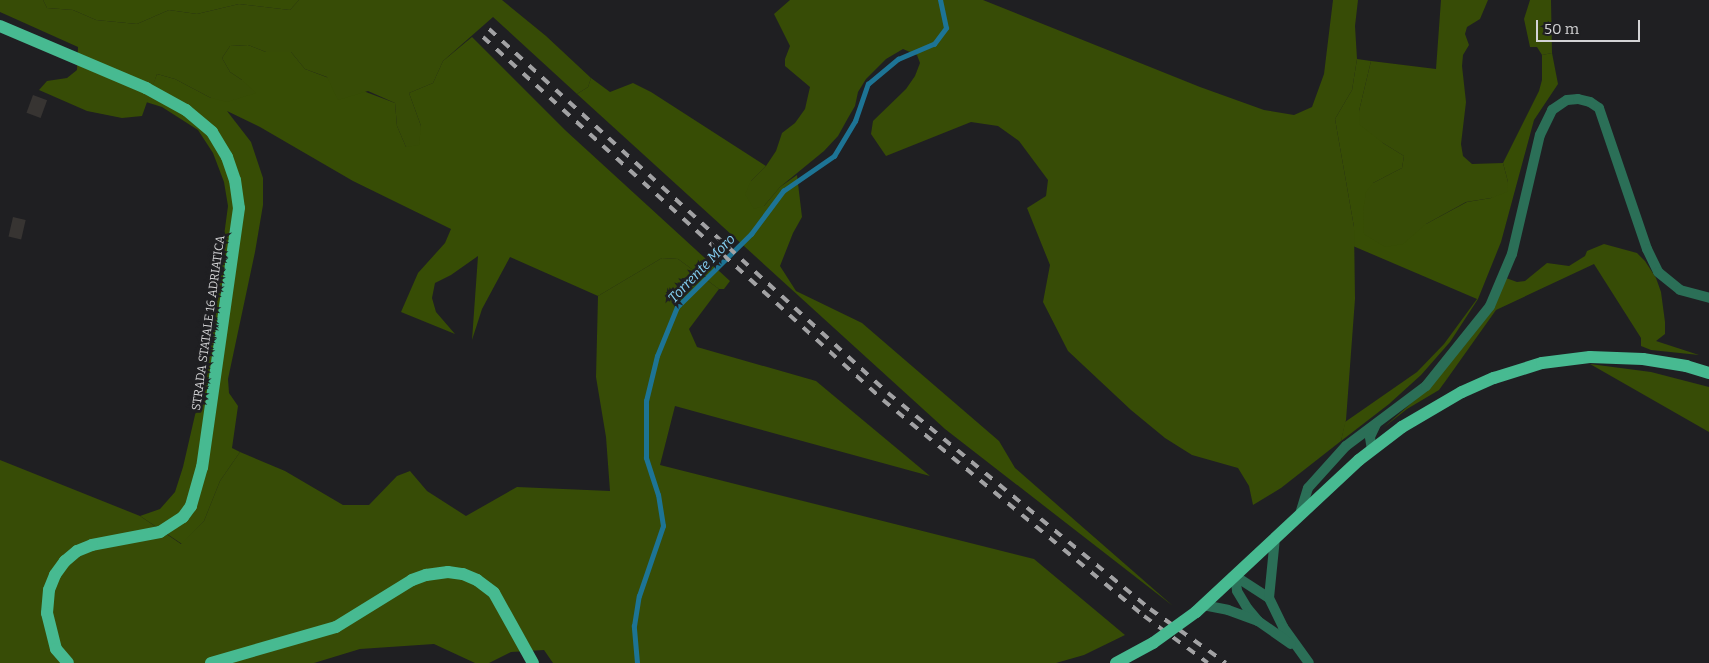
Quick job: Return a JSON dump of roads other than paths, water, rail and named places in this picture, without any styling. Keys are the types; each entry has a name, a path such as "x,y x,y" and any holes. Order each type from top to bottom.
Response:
{"main road":[{"name":"STRADA STATALE 16 ADRIATICA","path":"0,26 146,88 186,110 212,132 227,157 235,180 239,208 202,467 191,506 183,517 160,532 92,545 78,550 65,561 55,575 49,590 47,613 56,649 68,663"},
{"path":"1116,663 1153,643 1199,609 1300,514 1372,450 1416,418 1462,392 1494,378 1542,362 1617,357 1686,366 1709,373"},
{"path":"211,663 336,627 412,580 426,575 448,572 463,574 477,580 494,593 533,663"}],"street":[{"path":"1300,514 1308,488 1346,446 1426,386 1490,306 1512,254 1540,135 1552,110 1567,100 1578,99 1590,102 1599,108 1647,249 1658,272 1680,290 1709,298"},
{"path":"1372,450 1370,437 1378,421"},
{"path":"1269,598 1275,538"},
{"path":"1235,576 1269,598 1296,647 1309,663"},
{"path":"1235,576 1237,591 1258,621"},
{"path":"1199,609 1228,610 1258,621 1296,647"}],"waterway":[{"name":"Torrente Moro","path":"637,663 634,626 639,596 663,526 658,495 646,458 646,401 657,356 677,307 751,234 783,191 834,156 855,121 868,84 898,59 934,44 946,28 940,0"}],"railway":[{"path":"489,29 888,393 1150,609 1226,663"},
{"path":"483,37 883,400 1144,616 1208,663"}]}
